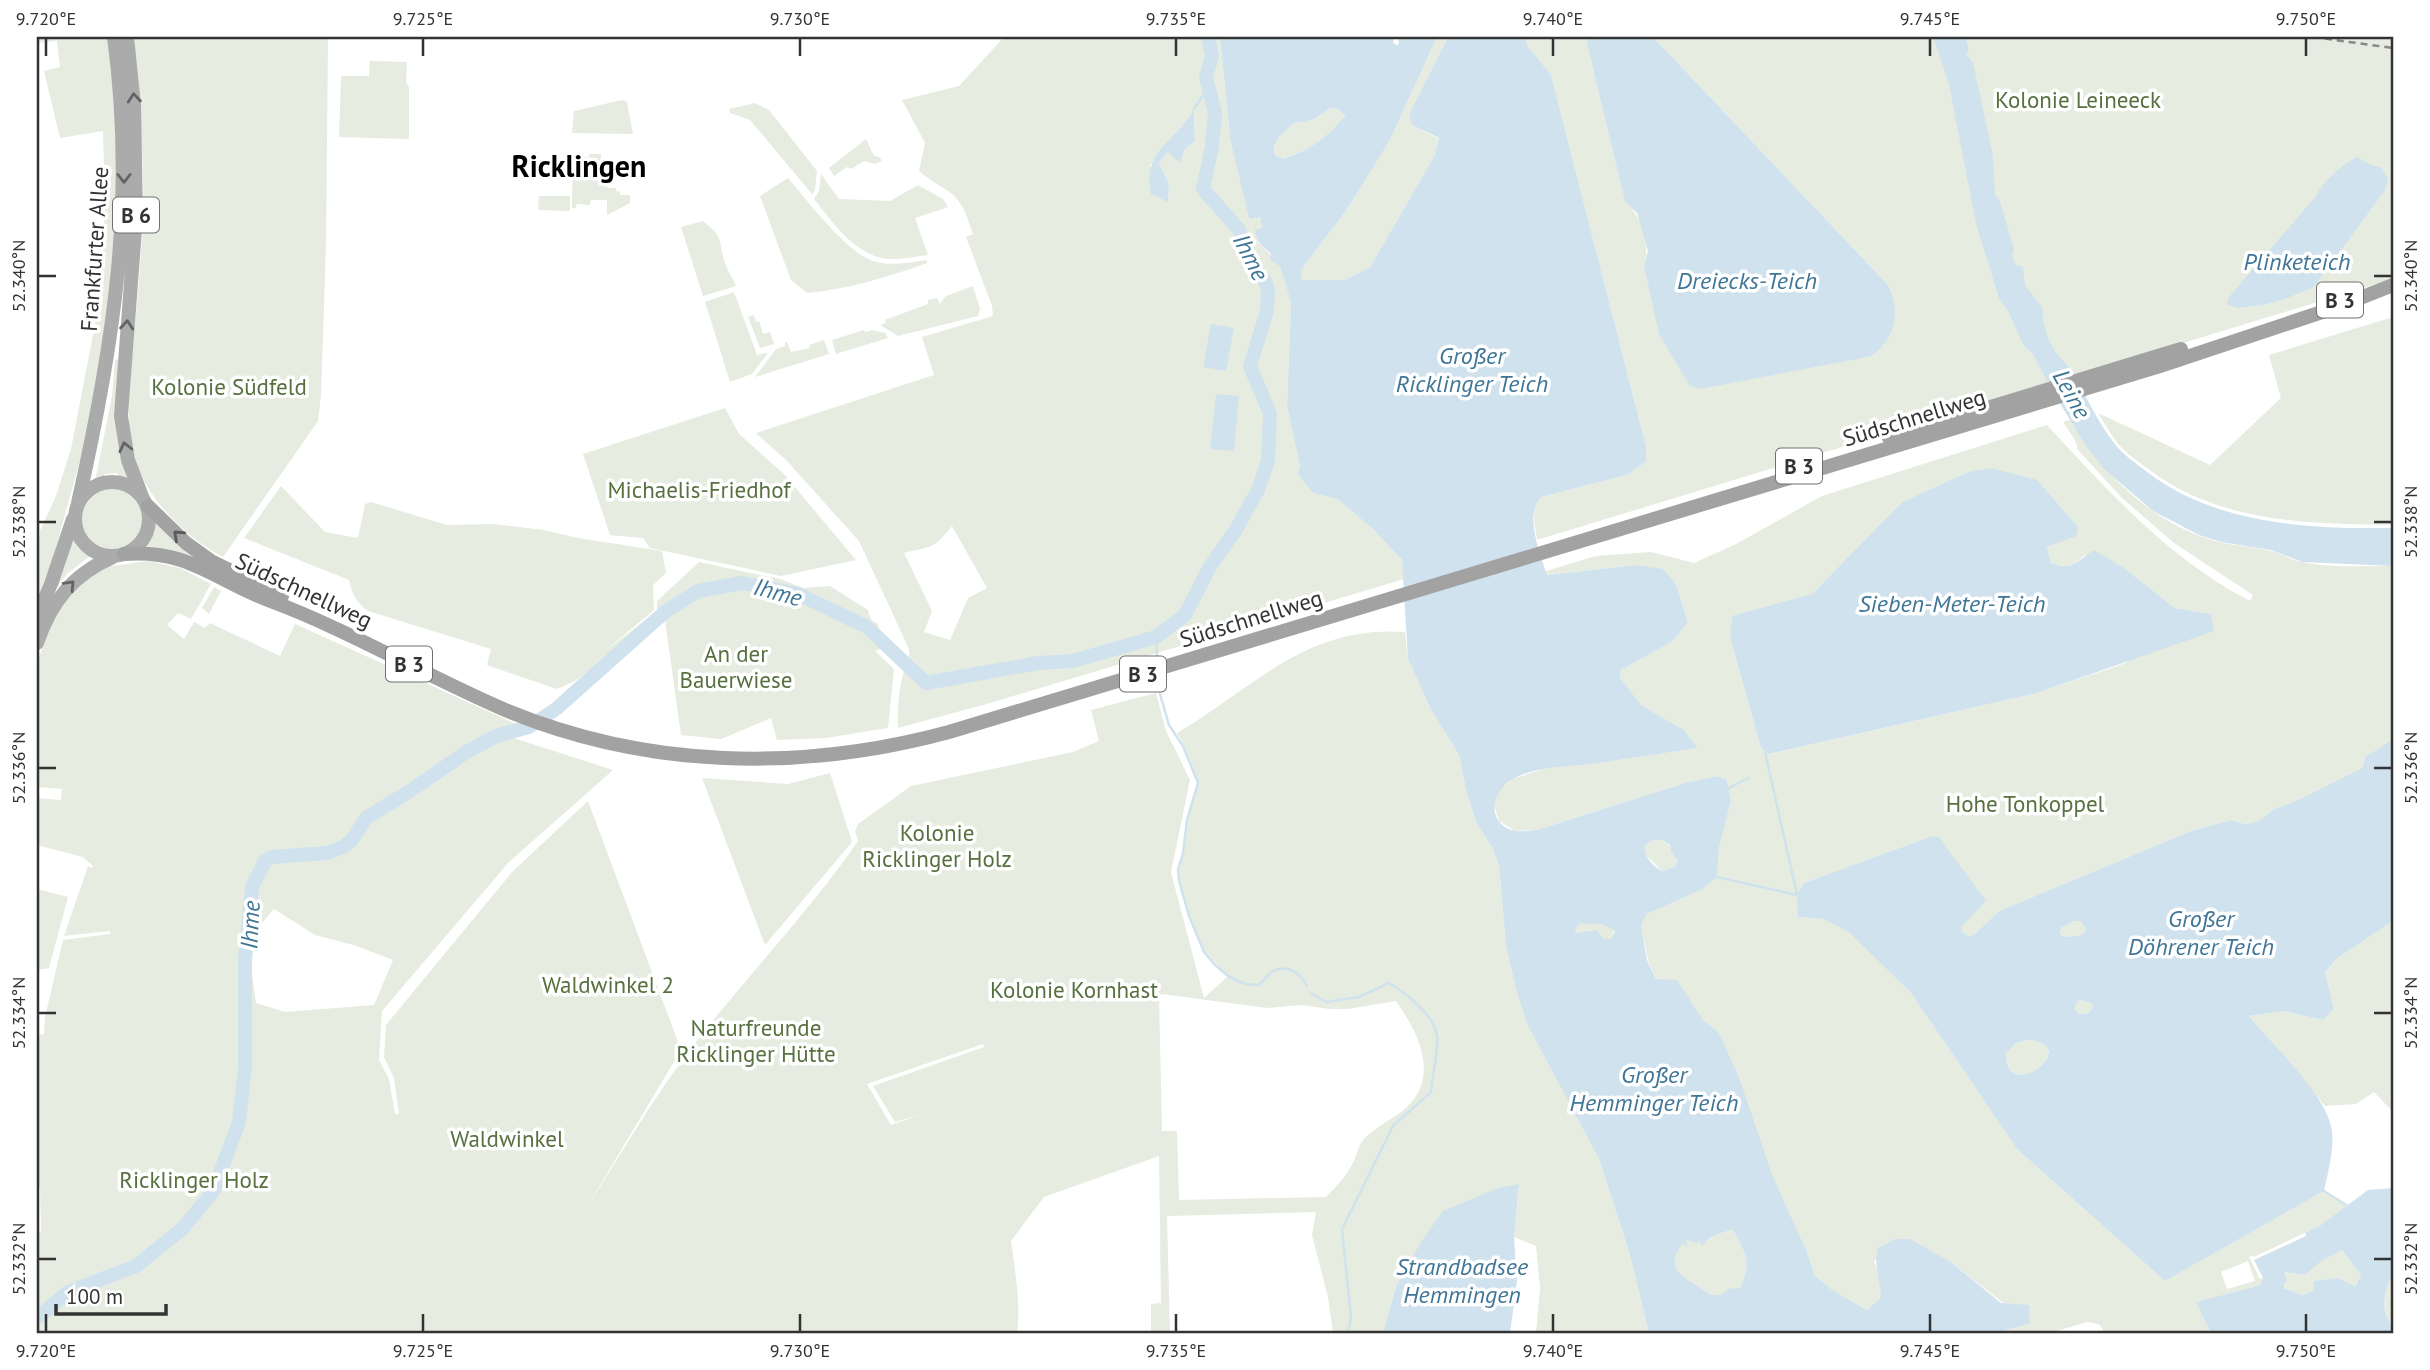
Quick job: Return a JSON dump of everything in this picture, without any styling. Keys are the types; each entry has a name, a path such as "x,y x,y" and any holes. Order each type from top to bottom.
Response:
{"highway":[{"name":"Südschnellweg","path":"2126,371 2339,301 2393,279"},
{"name":"Südschnellweg","path":"119,555 167,555 209,566 519,711 547,721 626,738 715,750 799,751 883,745 1589,535 2340,306 2393,285"},
{"name":"Südschnellweg","path":"146,502 209,566"}],"main road":[{"name":"Frankfurter Allee","path":"37,616 51,584 76,508 110,343 121,248 123,139 114,37"},
{"name":"Frankfurter Allee","path":"127,37 134,105 136,216 121,432 128,460 146,502"},
{"name":"B 3","path":"37,643 47,615 74,580 93,565 119,555 141,543 146,535 149,525 146,502 129,485 109,481 91,488 76,508 75,525 84,544 103,555 119,555"}],"green space":[{"path":"37,37 108,37 116,103 119,172 105,343 86,439 51,565 37,598 40,531 56,496 71,449 101,293 105,204 103,131 60,138 44,71 60,67 57,41 37,43"},
{"name":"Kolonie Südfeld","path":"134,37 328,37 326,245 318,421 223,557 182,529 159,503 141,475 132,448 129,398 143,217 142,150"},
{"path":"1004,37 1220,37 1230,138 1253,219 1260,217 1262,228 1255,229 1258,242 1280,265 1291,303 1287,406 1300,466 1313,493 1338,498 1402,560 1404,579 898,728 900,691 909,649 859,541 787,461 756,433 934,375 922,337 993,316 992,306 966,237 973,234 965,212 952,194 919,171 925,143 902,100 959,86","holes":["1194,110 1195,141 1184,150 1168,152 1159,163 1169,184 1168,202 1150,166","952,526 987,588 968,598 950,640 924,632 932,611 904,553 931,546"]},
{"path":"1437,37 1448,37 1409,114 1412,125 1439,139 1435,155 1370,267 1345,280 1302,280 1301,270 1346,211 1390,140"},
{"name":"Kolonie Leineeck","path":"1525,37 1588,37 1587,44 1625,202 1636,215 1646,239 1644,265 1888,285 1653,37 2393,37 2393,279 1537,540 1534,512 1541,497 1627,475 1646,462 1646,446 1551,75 1528,46"},
{"path":"370,61 407,62 409,139 339,137 341,76 369,76"},
{"path":"622,100 627,102 633,134 572,133 574,111"},
{"path":"755,103 769,110 817,171 812,194 750,120 730,113 729,109"},
{"path":"1331,108 1338,109 1345,117 1324,137 1291,156 1281,159 1275,155 1274,146 1279,137 1294,123 1312,120"},
{"path":"866,139 874,156 880,157 882,161 875,164 864,161 851,169 847,167 834,176 829,168"},
{"path":"589,154 601,154 600,184 616,188 620,195 630,195 630,203 607,215 607,200 591,200 590,205 577,204 576,208 572,208 573,157 589,157"},
{"path":"821,174 839,199 890,201 918,185 943,199 948,207 915,218 928,255 899,259 882,258 870,254 848,239 814,199 819,191"},
{"path":"788,178 828,224 862,256 886,264 927,260 927,263 868,282 807,293 791,280 760,196"},
{"path":"539,196 570,196 570,211 538,210"},
{"path":"703,221 719,238 725,263 736,286 703,296 681,227"},
{"path":"973,286 980,309 978,316 898,336 880,325 886,323 885,320 928,304 928,300 937,298 940,304 946,296"},
{"path":"734,292 757,355 768,353 752,374 730,382 705,302"},
{"path":"754,315 763,334 770,332 774,344 760,348 748,317"},
{"path":"2393,317 2393,525 2265,517 2203,500 2174,486 2128,454 2118,444 2098,413 2210,465 2281,398 2269,355"},
{"path":"864,330 885,333 888,338 836,354 832,340"},
{"path":"824,340 829,354 755,377 776,349 785,346 785,342 791,352 810,348 809,345"},
{"path":"118,359 131,482 120,478 117,473 105,474 95,482 112,396 115,360"},
{"name":"Michaelis-Friedhof","path":"725,408 739,434 784,474 856,560 781,576 650,548 643,538 610,535 583,454"},
{"name":"Hohe Tonkoppel","path":"2070,420 2098,460 2133,496 2173,524 2195,534 2225,543 2271,551 2313,564 2393,566 2393,739 2365,757 2362,768 2294,802 2274,809 2259,821 2245,824 2231,820 2191,831 1999,911 1974,935 1968,936 1962,931 1939,837 1932,836 1804,883 1798,917 1823,919 1849,931 1911,993 2017,1149 2165,1281 2324,1191 2348,1206 2321,1225 2249,1257 2260,1279 2263,1278 2261,1285 2197,1302 2211,1333 2105,1333 2099,1324 2087,1322 2050,1333 1994,1333 2030,1324 1951,1262 1931,1251 1874,1260 1881,1297 1867,1310 1831,1289 1815,1276 1807,1252 1771,1175 1738,1074 1719,1033 1703,1021 1692,1003 1656,979 1648,960 1641,926 1647,914 1703,889 1717,877 1719,848 1731,801 1727,780 1718,776 1685,783 1537,830 1515,831 1499,821 1494,805 1499,790 1513,779 1549,767 1591,764 1698,748 1684,730 1641,705 1620,677 1621,670 1673,641 1688,622 1676,584 1636,565 1546,575 1546,571 1596,556 1651,552 1694,563 1736,544 1822,496 2047,425 2117,499 2167,545 2221,584 2250,601 2253,595 2174,543 2122,498 2078,450 2063,422","holes":["1968,472 2059,542 2047,547 2051,563 2069,565 2085,555 2154,592 2175,608 2211,614 2123,664 2037,693 1770,754 1761,748 1730,637 1732,617 1812,594 1902,502","2248,1261 2255,1281 2227,1289 2221,1272"]},
{"path":"281,486 325,532 358,538 365,504 371,502 447,525 493,524 544,530 662,551 666,573 653,585 654,610 601,654 657,611 657,601 699,562 780,579 803,588 830,586 868,610 871,620 878,624 881,639 852,617 798,592 742,581 697,589 660,614 577,680 557,689 487,665 491,649 368,611 355,597 349,580 244,538"},
{"path":"113,487 125,489 136,496 143,507 143,531 136,542 125,549 113,551 101,549 90,542 83,531 81,519 83,507 90,496 101,489"},
{"path":"155,521 196,559 168,549 143,547 152,533"},
{"path":"72,531 77,543 90,556 67,574 52,594"},
{"path":"148,561 180,568 211,584 191,619 178,613 167,625 184,639 194,622 205,628 210,623 280,656 295,624 516,724 501,734 613,770 508,863 382,1011 379,1060 389,1079 395,1114 399,1114 394,1078 384,1057 386,1025 512,872 588,801 681,1050 584,1212 680,1063 819,893 858,841 855,831 858,824 911,786 1073,752 1099,741 1091,710 1156,693 1166,731 1190,780 1171,872 1204,998 1228,976 1204,952 1189,916 1179,881 1178,869 1187,820 1198,783 1177,733 1257,679 1310,649 1339,638 1370,632 1405,632 1408,659 1430,708 1459,755 1476,822 1493,849 1499,866 1506,946 1528,1026 1599,1159 1629,1252 1649,1333 1536,1333 1540,1288 1536,1246 1514,1237 1519,1185 1396,1287 1383,1333 1333,1333 1328,1297 1312,1235 1316,1212 1167,1216 1170,1333 1151,1333 1151,1304 1161,1303 1159,1156 1044,1197 1011,1241 1018,1299 1017,1333 37,1333 37,1232 41,1231 40,1188 37,1187 37,1035 44,1034 45,1017 63,940 110,934 110,931 64,936 88,866 93,866 83,857 37,845 37,798 61,800 62,789 37,787 37,663 53,618 73,588 105,567","holes":["274,909 315,935 357,946 393,960 374,1005 285,1012 256,1003 251,967 254,932","1162,994 1267,1008 1301,1005 1348,1009 1396,1001 1418,1040 1424,1068 1422,1081 1417,1095 1407,1107 1364,1139 1348,1172 1326,1197 1179,1200 1177,1131 1162,1131 1159,996","983,1044 984,1047 873,1086 895,1122 922,1114 891,1125 867,1084"]},
{"name":"An der Bauerwiese","path":"743,585 798,596 867,629 885,647 875,651 894,669 888,728 826,738 777,740 771,718 721,739 681,735 665,620 670,615 665,619 662,616 699,592"},
{"path":"214,587 221,591 209,614 202,608"},
{"path":"830,773 852,842 765,945 702,778 788,784"},
{"path":"1653,840 1662,840 1670,846 1678,861 1676,867 1662,871 1643,852 1645,845"},
{"path":"37,889 68,897 49,968 37,970"},
{"path":"2074,921 2081,921 2086,930 2082,935 2065,937 2060,933 2061,928"},
{"path":"2393,921 2393,1112 2374,1092 2356,1104 2325,1106 2249,1016 2283,1011 2323,1020 2334,1007 2325,974 2336,959"},
{"path":"1581,923 1597,923 1615,928 1611,939 1604,939 1594,933 1575,933"},
{"path":"2080,1000 2091,1003 2093,1006 2089,1013 2078,1014 2075,1010"},
{"path":"2028,1040 2043,1044 2048,1051 2046,1060 2028,1074 2018,1074 2010,1068 2006,1053 2016,1043"},
{"path":"1733,1230 1746,1258 1744,1279 1740,1288 1720,1295 1710,1295 1681,1275 1675,1262 1677,1253 1683,1242 1687,1247 1688,1240 1707,1242 1711,1237"},
{"path":"2342,1250 2361,1275 2355,1287 2313,1291 2302,1295 2284,1288 2284,1272 2305,1275 2320,1261"},
{"path":"2390,1278 2393,1279 2393,1325 2386,1314 2384,1303"}],"water":[{"name":"Großer Ricklinger Teich","path":"1220,37 1395,37 1393,42 1396,45 1399,44 1398,37 1437,37 1390,140 1346,211 1301,270 1302,280 1345,280 1370,267 1435,155 1439,138 1412,125 1409,114 1448,37 1525,37 1528,46 1551,75 1646,446 1646,462 1627,475 1541,497 1534,514 1535,535 1547,575 1636,565 1663,569 1676,584 1688,622 1673,641 1621,670 1620,677 1641,705 1684,730 1698,748 1551,768 1522,775 1505,785 1500,792 1496,800 1496,815 1506,828 1518,831 1537,830 1685,783 1718,776 1727,780 1731,801 1719,848 1717,877 1703,889 1647,914 1641,926 1647,960 1656,979 1677,980 1703,1020 1719,1033 1738,1074 1772,1175 1815,1276 1831,1289 1867,1310 1881,1297 1876,1266 1878,1248 1895,1239 1910,1239 1951,1262 2001,1303 2029,1305 2030,1324 1994,1333 1649,1333 1629,1252 1599,1159 1528,1026 1518,995 1506,946 1499,866 1493,849 1476,822 1459,755 1430,708 1408,659 1402,560 1373,529 1338,499 1313,493 1298,474 1300,466 1287,406 1291,303 1280,266 1270,260 1271,254 1256,237 1255,229 1262,228 1260,217 1249,218 1230,138","holes":["1331,108 1338,109 1345,116 1309,148 1282,159 1275,155 1274,146 1279,137 1294,123 1312,120","1653,840 1662,840 1670,845 1671,852 1678,861 1675,867 1662,871 1652,864 1647,857 1645,845","1581,923 1601,924 1615,931 1611,939 1604,939 1597,930 1575,933","1733,1230 1746,1258 1746,1271 1740,1288 1729,1289 1720,1295 1710,1295 1681,1275 1675,1262 1683,1243 1688,1248 1686,1241 1699,1241 1702,1246 1711,1237"]},
{"name":"Dreiecks-Teich","path":"1588,37 1653,37 1888,285 1894,306 1894,324 1886,341 1872,356 1700,389 1690,386 1659,334 1644,265 1648,251 1637,213 1625,202 1587,44"},
{"name":"Leine","path":"1933,37 1965,37 1969,49 1966,54 1973,63 1993,156 1995,195 1999,199 2014,248 2012,256 2016,265 2023,267 2025,285 2043,309 2051,344 2072,371 2098,419 2118,448 2174,490 2233,513 2297,525 2393,528 2393,566 2302,562 2271,550 2221,542 2199,535 2153,511 2104,469 2086,446 2033,354 2024,346 1999,298 1976,224 1949,84"},
{"path":"1194,109 1195,141 1184,150 1180,163 1168,152 1159,163 1169,184 1168,202 1151,194 1151,167 1155,157"},
{"name":"Plinketeich","path":"2357,157 2381,168 2388,179 2385,190 2314,287 2262,305 2237,308 2227,304 2229,297 2323,185 2340,168"},
{"path":"1211,324 1234,328 1226,371 1203,367"},
{"path":"1216,394 1239,396 1234,451 1210,449"},
{"name":"Sieben-Meter-Teich","path":"1991,468 2037,480 2078,527 2076,536 2047,547 2051,563 2069,565 2094,550 2122,567 2175,608 2211,614 2214,631 2037,693 1769,754 1761,748 1730,637 1732,616 1812,594 1902,502 1968,472"},
{"name":"Großer Döhrener Teich","path":"2393,739 2393,921 2336,959 2325,973 2334,1008 2323,1020 2283,1011 2249,1016 2298,1071 2321,1102 2328,1117 2332,1146 2324,1191 2165,1281 2017,1149 1911,993 1849,932 1823,919 1798,917 1797,895 1804,883 1932,836 1939,837 1986,901 1962,926 1962,931 1968,936 1974,935 1999,911 2191,831 2231,820 2245,824 2259,821 2274,809 2294,802 2362,768 2365,757","holes":["2074,921 2081,921 2086,930 2082,935 2064,937 2060,933 2061,928","2080,1000 2093,1006 2089,1013 2079,1014 2075,1010","2028,1040 2043,1044 2049,1051 2046,1060 2028,1074 2017,1074 2009,1068 2006,1053 2016,1043"]},
{"name":"Strandbadsee Hemmingen","path":"1519,1184 1514,1237 1517,1281 1510,1333 1383,1333 1396,1287 1421,1242 1443,1211 1498,1188"},
{"path":"2393,1188 2393,1279 2390,1279 2384,1303 2386,1315 2393,1325 2393,1333 2211,1333 2196,1302 2261,1285 2263,1278 2254,1260 2306,1236 2305,1233 2321,1225 2368,1190","holes":["2342,1250 2361,1275 2355,1287 2338,1278 2314,1281 2313,1291 2302,1295 2284,1288 2287,1281 2284,1272 2305,1275 2321,1261"]}],"waterway":[{"name":"Ihme","path":"37,1318 68,1292 136,1266 182,1229 213,1192 239,1122 245,1067 245,960 252,887 265,861 272,857 327,853 343,847 352,840 366,818 465,753 496,736 529,727 556,709 666,611 698,591 742,583 798,594 867,627 926,683 1039,663 1073,661 1156,637 1185,615 1209,568 1235,531 1258,490 1268,461 1270,414 1250,366 1267,311 1268,289 1265,281 1246,258 1240,231 1203,189 1212,146 1215,113 1206,77 1212,55 1208,37"},
{"path":"1194,109 1207,89"},
{"path":"1156,637 1157,655"},
{"path":"1158,679 1169,725 1183,746 1198,783 1187,820 1178,869 1189,916 1204,952 1228,976 1245,984 1258,985 1270,973 1287,969 1301,977 1307,986"},
{"path":"1717,877 1797,895 1765,752"},
{"path":"1729,788 1748,778"},
{"path":"1310,993 1327,1002 1359,997 1389,983 1411,998 1425,1013 1437,1036 1431,1092 1393,1126 1342,1229 1351,1318 1348,1333"},
{"path":"2324,1191 2348,1206"}],"railway":[{"path":"2313,37 2393,48"}],"district":[{"name":"Ricklingen","path":"579,165"}],"park label":[{"name":"Kolonie Ricklinger Holz","path":"937,845"},
{"name":"Waldwinkel 2","path":"608,984"},
{"name":"Kolonie Kornhast","path":"1074,989"},
{"name":"Naturfreunde Ricklinger Hütte","path":"756,1040"},
{"name":"Waldwinkel","path":"507,1138"},
{"name":"Ricklinger Holz","path":"194,1179"}],"water label":[{"name":"Großer Hemminger Teich","path":"1654,1088"}]}
